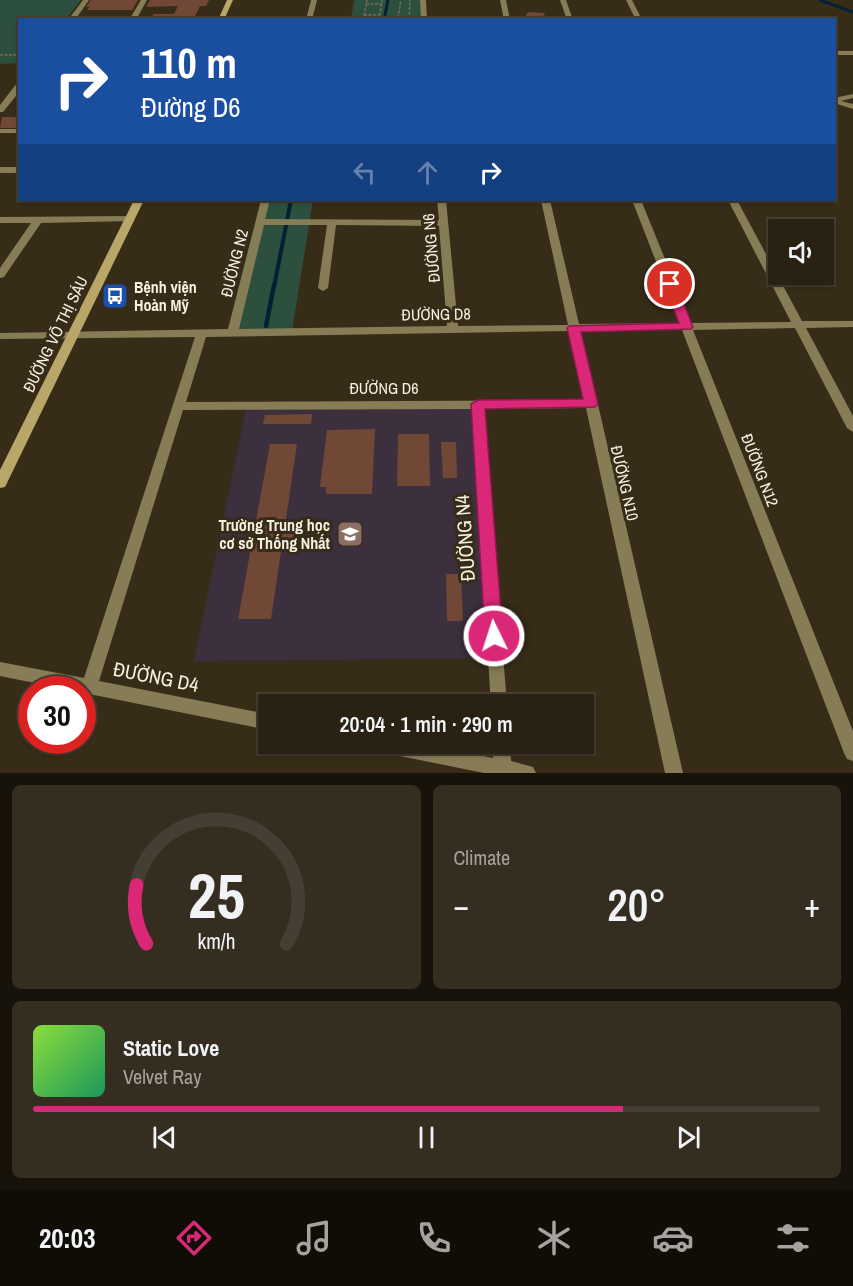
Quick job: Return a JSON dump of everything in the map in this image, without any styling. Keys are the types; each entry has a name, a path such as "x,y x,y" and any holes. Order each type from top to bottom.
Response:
{"main road":[{"path":"222,18 230,0"},
{"name":"ĐƯỜNG VÕ THỊ SÁU","path":"0,483 139,201"}],"street":[{"path":"72,18 86,0"},
{"path":"133,18 144,0"},
{"path":"310,18 314,0"},
{"path":"421,18 423,0"},
{"path":"502,0 506,18"},
{"path":"563,0 569,18"},
{"path":"629,0 638,18"},
{"path":"836,53 853,53"},
{"path":"0,110 18,88"},
{"path":"836,100 853,96"},
{"path":"836,102 853,107"},
{"path":"0,131 18,131"},
{"path":"0,170 18,170"},
{"name":"ĐƯỜNG N2","path":"232,334 265,201"},
{"name":"ĐƯỜNG N6","path":"442,201 453,330"},
{"name":"ĐƯỜNG N10","path":"546,201 674,773"},
{"name":"ĐƯỜNG N12","path":"637,201 853,753"},
{"path":"734,201 853,428"},
{"path":"0,220 130,219"},
{"path":"0,275 38,220"},
{"path":"260,222 444,223"},
{"path":"322,288 332,223"},
{"path":"799,325 853,324"},
{"name":"ĐƯỜNG D8","path":"0,336 799,325"},
{"path":"92,676 201,334"},
{"name":"ĐƯỜNG N4","path":"478,404 498,694"},
{"name":"ĐƯỜNG D6","path":"178,406 591,404"},
{"name":"ĐƯỜNG D4","path":"0,669 35,676"},
{"name":"ĐƯỜNG D4","path":"96,688 258,720"},
{"path":"431,754 527,773"},
{"path":"502,754 503,768"}],"path":[{"path":"363,18 367,0"},
{"path":"379,18 382,0"},
{"path":"398,18 401,0"},
{"path":"409,18 410,0"},
{"path":"366,4 382,4"},
{"path":"410,13 418,13"},
{"path":"364,15 380,15"},
{"path":"0,55 18,55"}],"shaded area":[{"name":"Trường Trung học cơ sở Thống Nhất","path":"472,408 489,658 194,661 246,409"}],"green space":[{"path":"0,0 81,0 67,18 18,18 18,63 0,64"},
{"path":"354,0 421,0 421,18 351,18"},
{"path":"265,201 313,201 292,331 238,332"}],"building":[{"path":"91,0 138,0 132,10 87,10 90,7 86,7"},
{"path":"150,0 209,0 206,6 200,6 194,18 156,18 158,16 152,16 154,14 174,14 178,6 146,7"},
{"path":"528,12 545,13 543,18 525,18"},
{"path":"2,117 18,117 18,128 0,128"},
{"path":"312,414 311,424 263,424 265,415"},
{"path":"375,429 372,494 326,494 326,487 320,487 327,430"},
{"path":"398,434 429,434 430,486 397,486"},
{"path":"441,442 456,442 457,478 443,478"},
{"path":"270,444 297,444 285,526 298,526 295,552 281,552 271,619 238,619"},
{"path":"446,574 461,574 463,621 447,621"}],"waterway":[{"path":"384,18 388,0"},
{"path":"820,0 853,12"},
{"path":"274,287 291,201"},
{"path":"266,326 274,285"}],"place":[{"name":"Bệnh viện Hoàn Mỹ","path":"115,296"},
{"name":"Trường Trung học cơ sở Thống Nhất","path":"350,534"}],"route":[{"path":"494,636 478,404 591,404 574,328 686,327 670,284"}]}
